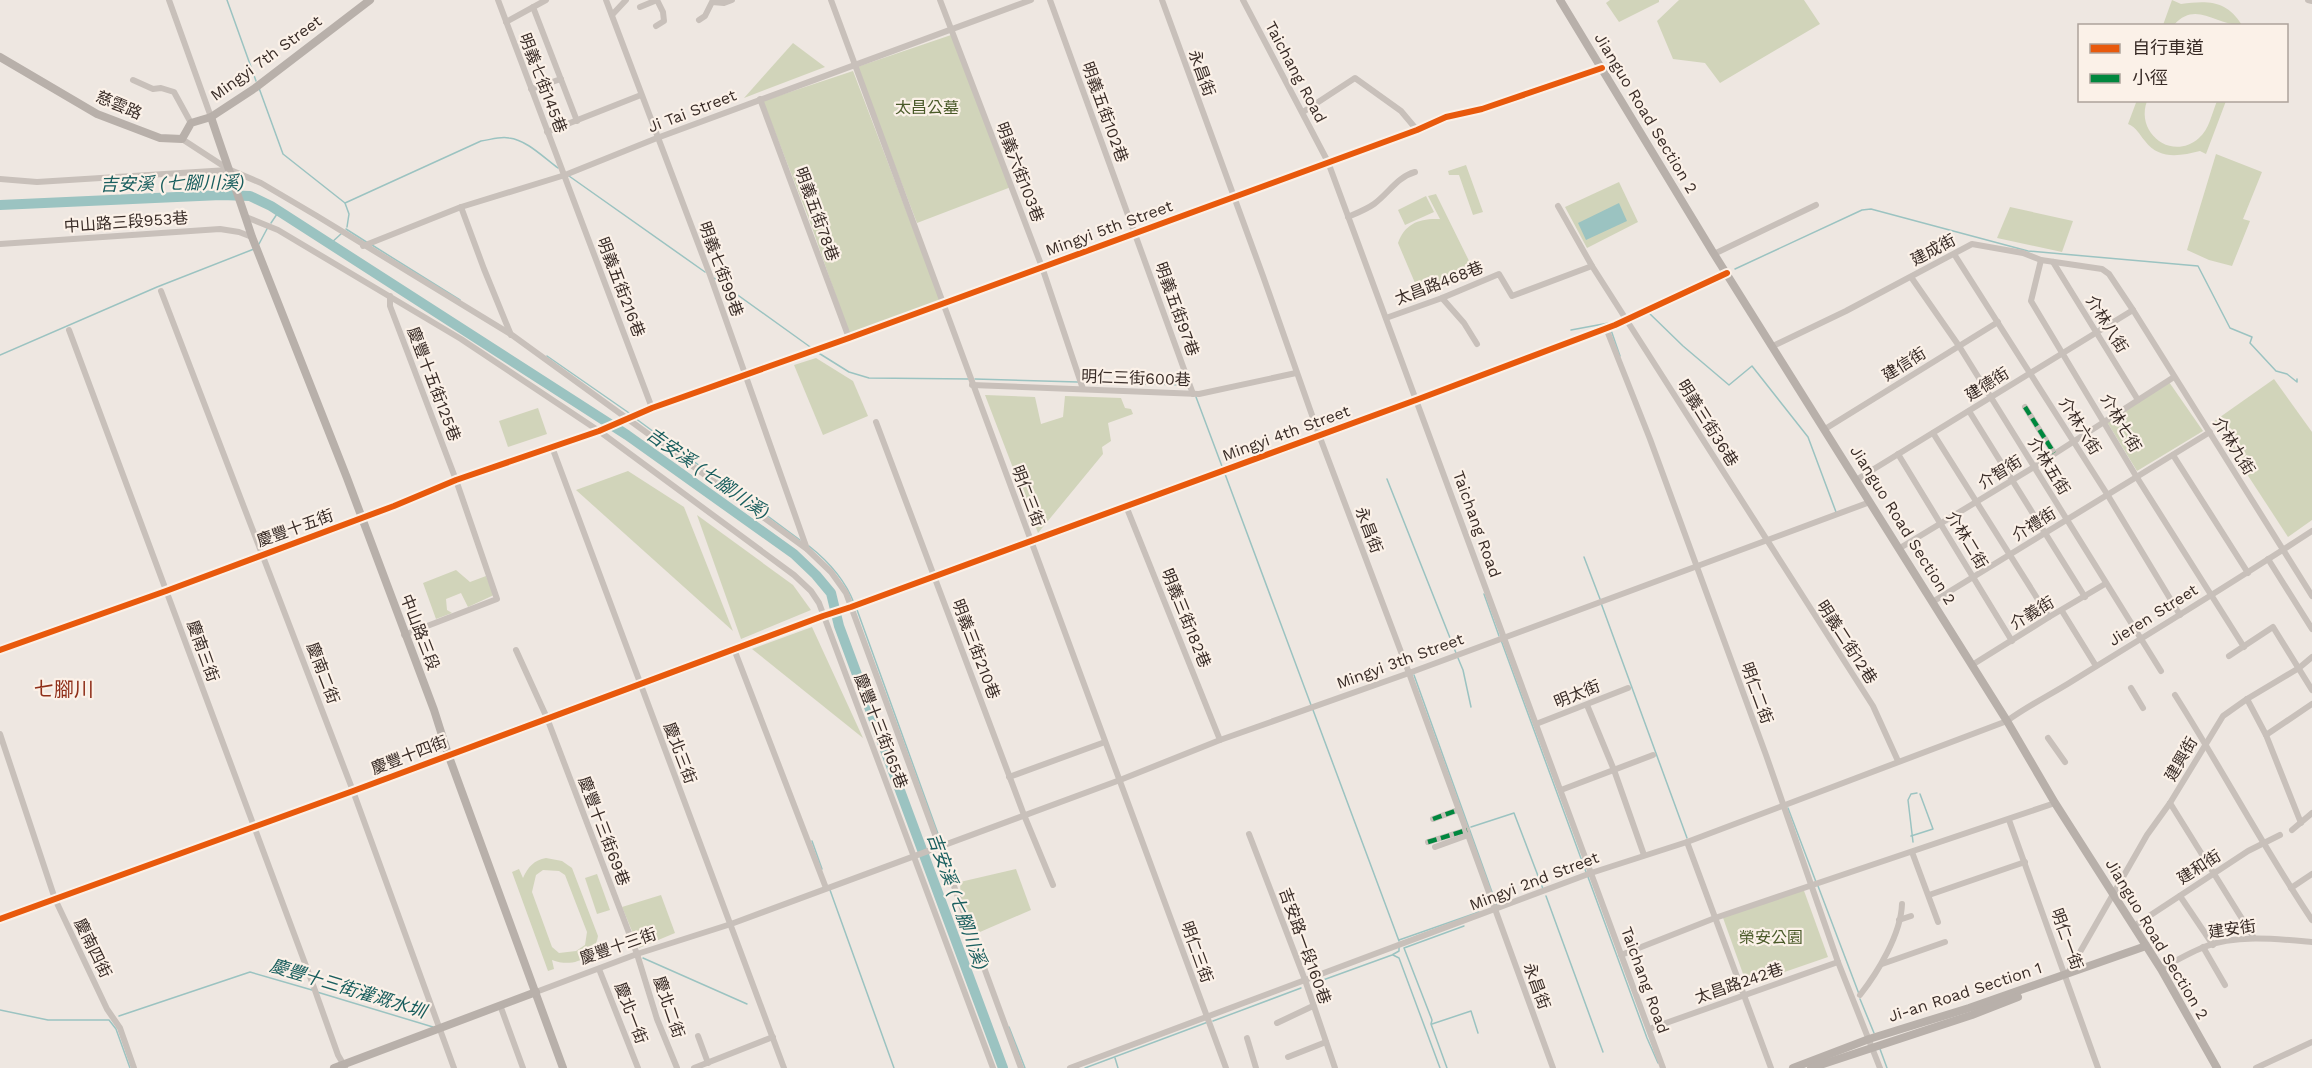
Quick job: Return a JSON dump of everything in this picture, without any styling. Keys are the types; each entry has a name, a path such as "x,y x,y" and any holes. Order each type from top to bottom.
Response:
{"street":[{"path":"169,0 212,117"},
{"name":"Mingyi 7th Street","path":"191,123 212,117 258,86 370,0"},
{"name":"明義七街145巷","path":"498,0 564,175"},
{"path":"506,22 546,0"},
{"name":"明義七街99巷","path":"606,0 710,276 807,549"},
{"path":"612,15 626,0"},
{"path":"640,7 657,0 663,12 664,21 656,26"},
{"path":"699,20 705,16 712,1 724,3 732,0"},
{"name":"明仁三街","path":"831,0 1226,1068"},
{"name":"明義六街103巷","path":"940,0 1042,267 1083,390"},
{"name":"Ji Tai Street","path":"363,246 461,207 564,175 760,99 1031,0"},
{"name":"明義五街102巷","path":"1050,0 1135,233"},
{"name":"永昌街","path":"1162,0 1296,373 1409,673 1553,1068"},
{"name":"Taichang Road","path":"1243,0 1328,162 1663,1068"},
{"name":"Jianguo Road Section 2","path":"1560,0 1714,254 1934,601 2055,803 2161,969 2217,1068"},
{"path":"533,7 577,121"},
{"name":"慈雲路","path":"0,57 98,114 160,138 182,139 228,170"},
{"name":"Mingyi 5th Street","path":"599,431 652,408 1233,198 1417,130 1446,117 1482,109 1602,68"},
{"path":"1303,112 1355,78 1401,111 1417,130"},
{"path":"531,89 561,79"},
{"path":"133,80 153,89 161,88 174,92 191,123 182,139"},
{"path":"547,132 642,94"},
{"name":"明義五街78巷","path":"760,99 849,338"},
{"name":"中山路三段","path":"212,117 252,237 434,710 563,1068"},
{"path":"0,179 37,182 228,170 261,183 512,335 807,549 831,572 846,594 848,608 1021,1068"},
{"path":"1348,217 1374,204 1398,180 1415,172"},
{"name":"明義五街216巷","path":"564,175 652,408"},
{"path":"1714,254 1816,205"},
{"name":"明義三街36巷","path":"1558,206 1592,266 1767,541"},
{"path":"461,207 512,335"},
{"name":"慶豐十三街165巷","path":"245,213 461,339 599,431 794,575 811,591 825,615 993,1068"},
{"name":"中山路三段953巷","path":"0,244 220,229 252,237"},
{"name":"明義五街97巷","path":"1135,233 1193,394"},
{"name":"建成街","path":"1773,346 1972,244 1983,244 2023,253 2041,260 2102,269 2109,274 2133,310"},
{"name":"介林六街","path":"1954,254 2108,494 2180,615"},
{"name":"介林七街","path":"2041,260 2031,302 2064,353 2136,476 2244,647"},
{"name":"介林八街","path":"2053,262 2138,400"},
{"name":"太昌路468巷","path":"1386,318 1499,274 1512,296 1592,266"},
{"name":"Mingyi 4th Street","path":"825,615 1416,400 1606,328 1727,273"},
{"name":"介林五街","path":"1911,277 1959,346 1989,398 2161,671"},
{"name":"慶南二街","path":"161,291 353,791 454,1068"},
{"name":"慶豐十五街125巷","path":"390,296 390,306 456,480 497,599 404,635"},
{"path":"1442,298 1464,323 1478,344"},
{"name":"建德街","path":"1856,480 2133,310"},
{"name":"介林九街","path":"2133,310 2312,596"},
{"name":"建信街","path":"1825,429 1998,322"},
{"name":"明仁二街","path":"1606,328 1650,439 1838,962 1880,1068"},
{"name":"慶南三街","path":"69,330 339,1059 345,1066"},
{"name":"明仁三街600巷","path":"971,381 1083,390 1193,394 1296,373"},
{"name":"介智街","path":"1900,548 2034,467 2174,377"},
{"path":"2025,407 2054,453"},
{"path":"1969,411 2085,597"},
{"name":"明義三街210巷","path":"876,422 1009,777 1053,885"},
{"name":"慶豐十五街","path":"0,650 166,591 456,480 599,431"},
{"name":"介禮街","path":"1934,601 2211,432"},
{"path":"1934,433 2049,617"},
{"name":"慶北三街","path":"552,447 784,1068"},
{"name":"介林二街","path":"1898,454 2012,640"},
{"path":"2173,455 2248,573"},
{"name":"Mingyi 3th Street","path":"914,856 1120,780 1220,740 1409,673 1870,502"},
{"name":"明義三街182巷","path":"1126,506 1220,740"},
{"name":"Jieren Street","path":"2007,721 2029,705 2141,639 2312,531"},
{"name":"明義二街12巷","path":"1767,541 1873,706 1898,761"},
{"path":"2268,559 2312,629"},
{"name":"介義街","path":"1972,665 2106,584"},
{"path":"2062,611 2096,666"},
{"name":"慶豐十四街","path":"0,919 353,791 825,615"},
{"path":"2229,656 2273,627 2312,690"},
{"path":"735,649 826,888"},
{"name":"慶豐十三街69巷","path":"516,650 546,718 637,954"},
{"path":"2299,668 2312,657"},
{"name":"建興街","path":"2066,976 2147,835 2170,803 2223,716 2299,668"},
{"name":"明太街","path":"1536,724 1628,688"},
{"path":"2131,688 2143,708"},
{"path":"2175,694 2290,888 2312,920"},
{"path":"2247,699 2266,735 2301,823"},
{"path":"2266,735 2312,704"},
{"path":"1587,705 1614,770 1644,855"},
{"name":"Mingyi 2nd Street","path":"1070,1068 1591,873 1687,842 2007,721"},
{"name":"慶南四街","path":"0,734 55,899 107,1009 120,1028 134,1068"},
{"path":"2048,738 2065,762"},
{"path":"1009,777 1105,742"},
{"path":"1561,789 1653,755"},
{"path":"1621,955 1715,918 2055,803"},
{"path":"2170,803 2254,938"},
{"path":"1433,819 1458,810"},
{"path":"2292,830 2312,813"},
{"name":"明仁一街","path":"2009,820 2098,1068"},
{"path":"1428,843 1467,833"},
{"path":"1435,847 1467,833"},
{"name":"吉安路一段160巷","path":"1250,834 1305,980 1335,1068"},
{"name":"建和街","path":"2134,926 2248,851 2280,835"},
{"path":"1687,842 1771,1068"},
{"path":"1912,852 1938,922"},
{"name":"慶豐十三街","path":"334,1068 345,1066 637,954 730,924 914,856"},
{"path":"1929,895 2025,862"},
{"path":"2290,888 2312,874"},
{"path":"2180,896 2213,945"},
{"path":"1860,995 1882,964 1899,920 1902,904"},
{"path":"1899,920 1911,916"},
{"name":"建安街","path":"2161,969 2203,947 2213,945 2254,938 2312,942"},
{"path":"1882,964 1945,942"},
{"path":"2203,947 2225,985"},
{"name":"Ji-an Road Section 1","path":"1793,1068 1817,1065 1870,1043 2147,948"},
{"name":"慶北二街","path":"637,954 657,1019 676,1068"},
{"name":"太昌路242巷","path":"1649,1029 1838,962"},
{"name":"慶北一街","path":"599,969 638,1068"},
{"path":"500,1005 522,1068"},
{"path":"1277,1023 1313,1006"},
{"path":"698,1036 715,1068"},
{"path":"694,1068 773,1037"},
{"path":"1247,1038 1256,1068"},
{"path":"1288,1057 1326,1042"},
{"path":"2256,1068 2312,1042"}],"green space":[{"path":"1610,0 1659,0 1659,2 1619,22 1606,3"},
{"path":"1679,0 1804,0 1820,24 1720,83 1705,63 1673,59 1657,21"},
{"path":"2172,0 2181,4 2200,2 2216,4 2230,11 2241,24 2224,22 2198,14 2182,18 2175,24 2163,24"},
{"name":"太昌公墓","path":"954,34 1011,187 917,223 857,67"},
{"path":"793,43 825,67 744,98"},
{"path":"853,71 941,302 850,336 810,222 763,101"},
{"path":"2136,102 2147,102 2146,124 2151,133 2168,145 2178,147 2189,145 2202,135 2208,126 2217,102 2226,102 2206,154 2200,151 2163,154 2151,147 2136,129 2128,124"},
{"path":"2216,154 2262,172 2243,219 2250,221 2232,266 2209,260 2187,250"},
{"path":"1466,165 1483,212 1473,215 1459,175 1449,175 1448,171"},
{"path":"1619,182 1638,222 1587,248 1565,207"},
{"path":"1436,194 1475,273 1469,276 1465,270 1456,282 1436,288 1415,283 1398,243 1409,226 1414,223 1440,219 1428,196"},
{"path":"1426,196 1434,212 1405,225 1398,210"},
{"path":"2010,207 2073,221 2062,252 1997,238"},
{"path":"816,358 853,381 868,416 823,435 794,365"},
{"path":"2274,379 2312,432 2312,520 2288,537 2213,422"},
{"path":"2169,382 2203,431 2137,471 2107,422"},
{"path":"985,395 1035,397 1041,424 1063,417 1065,396 1121,398 1125,408 1131,409 1133,414 1108,423 1111,441 1102,447 1103,454 1038,533"},
{"path":"538,408 547,434 508,447 499,421"},
{"path":"628,471 684,507 733,631 576,490"},
{"path":"697,515 793,585 811,610 741,639"},
{"path":"456,570 470,582 486,576 494,595 468,607 461,593 446,599 447,610 452,613 436,619 423,583"},
{"path":"812,627 863,738 752,649"},
{"path":"546,858 562,861 572,868 598,936 596,944 587,956 567,963 552,960 554,969 548,971 512,872 519,869 523,878 532,865","holes":["543,870 559,871 565,875 587,932 585,945 576,951 559,953 552,947 532,892 536,875"]},
{"path":"1016,869 1031,910 973,935 961,905 960,882"},
{"path":"597,874 610,910 597,914 585,878"},
{"name":"榮安公園","path":"1803,888 1828,957 1747,985 1722,915"},
{"path":"661,895 675,933 639,948 622,907"}],"water":[{"path":"1619,203 1627,221 1586,240 1578,223"}],"waterway":[{"path":"227,0 256,81"},
{"path":"259,88 283,154 345,203 349,214 347,227"},
{"path":"345,203 481,141 495,138 516,139 558,168"},
{"path":"569,176 705,272"},
{"name":"吉安溪 (七腳川溪)","path":"0,205 221,195 250,196 271,206 627,435 794,554 831,593 839,626 1003,1068"},
{"path":"1735,269 1862,210 1871,209 2028,251 2198,266 2230,328 2252,337 2250,343 2276,371 2287,374 2297,382 2297,379"},
{"path":"271,223 279,211"},
{"path":"259,244 268,227"},
{"path":"346,229 368,243"},
{"path":"330,244 342,233"},
{"path":"372,245 460,300"},
{"path":"0,355 157,287 254,249"},
{"path":"714,278 813,349"},
{"path":"1648,312 1683,346 1729,385 1752,366 1808,437 1836,512"},
{"path":"1571,330 1614,322"},
{"path":"1611,330 1620,356"},
{"path":"817,352 849,372 869,378 970,379"},
{"path":"547,356 632,415"},
{"path":"975,379 1078,382"},
{"path":"1083,382 1186,385"},
{"path":"1196,397 1223,469"},
{"path":"635,418 800,540"},
{"path":"1225,474 1311,705"},
{"path":"1387,479 1456,653"},
{"path":"809,546 835,572 846,586 854,603"},
{"path":"1584,557 1600,599"},
{"path":"1484,594 1499,636"},
{"path":"1601,603 1687,838"},
{"path":"856,607 941,842"},
{"path":"1501,640 1586,872"},
{"path":"1458,658 1471,707"},
{"path":"1414,675 1497,906"},
{"path":"1313,710 1399,941"},
{"path":"1913,842 1908,800 1911,794 1917,793"},
{"path":"1911,836 1933,829 1920,794"},
{"path":"1788,808 1816,882"},
{"path":"1471,827 1514,813 1543,889"},
{"path":"812,841 822,869"},
{"path":"1588,877 1658,1063"},
{"path":"1818,886 1859,994"},
{"path":"830,890 894,1068"},
{"path":"1546,896 1603,1052"},
{"path":"1399,940 1479,912"},
{"path":"1447,1068 1431,1024 1432,1020 1404,948 1464,926"},
{"path":"1312,984 1392,955 1399,951 1399,946"},
{"path":"1393,955 1399,958 1440,1068"},
{"name":"慶豐十三街灌溉水圳","path":"643,958 747,1004"},
{"name":"慶豐十三街灌溉水圳","path":"119,1016 250,972 312,990"},
{"path":"1213,1021 1301,988"},
{"name":"慶豐十三街灌溉水圳","path":"317,992 433,1027"},
{"path":"1860,999 1874,1033"},
{"path":"0,1010 48,1020 109,1020 116,1029 130,1068"},
{"path":"1432,1024 1471,1011 1478,1033"},
{"path":"1085,1068 1208,1022"},
{"path":"1009,1027 1025,1068"},
{"path":"1880,1049 1887,1068"},
{"path":"1115,1058 1118,1068"}],"marked path":[{"path":"2025,407 2054,453"},
{"path":"1433,819 1458,810"},
{"path":"1428,842 1467,830"}],"cycle path":[{"path":"0,650 166,591 394,506 456,480 599,431 652,408 1417,130 1446,117 1482,109 1602,68"},
{"path":"0,919 1416,400 1615,325 1727,273"}],"district":[{"name":"七腳川","path":"64,689"}]}
